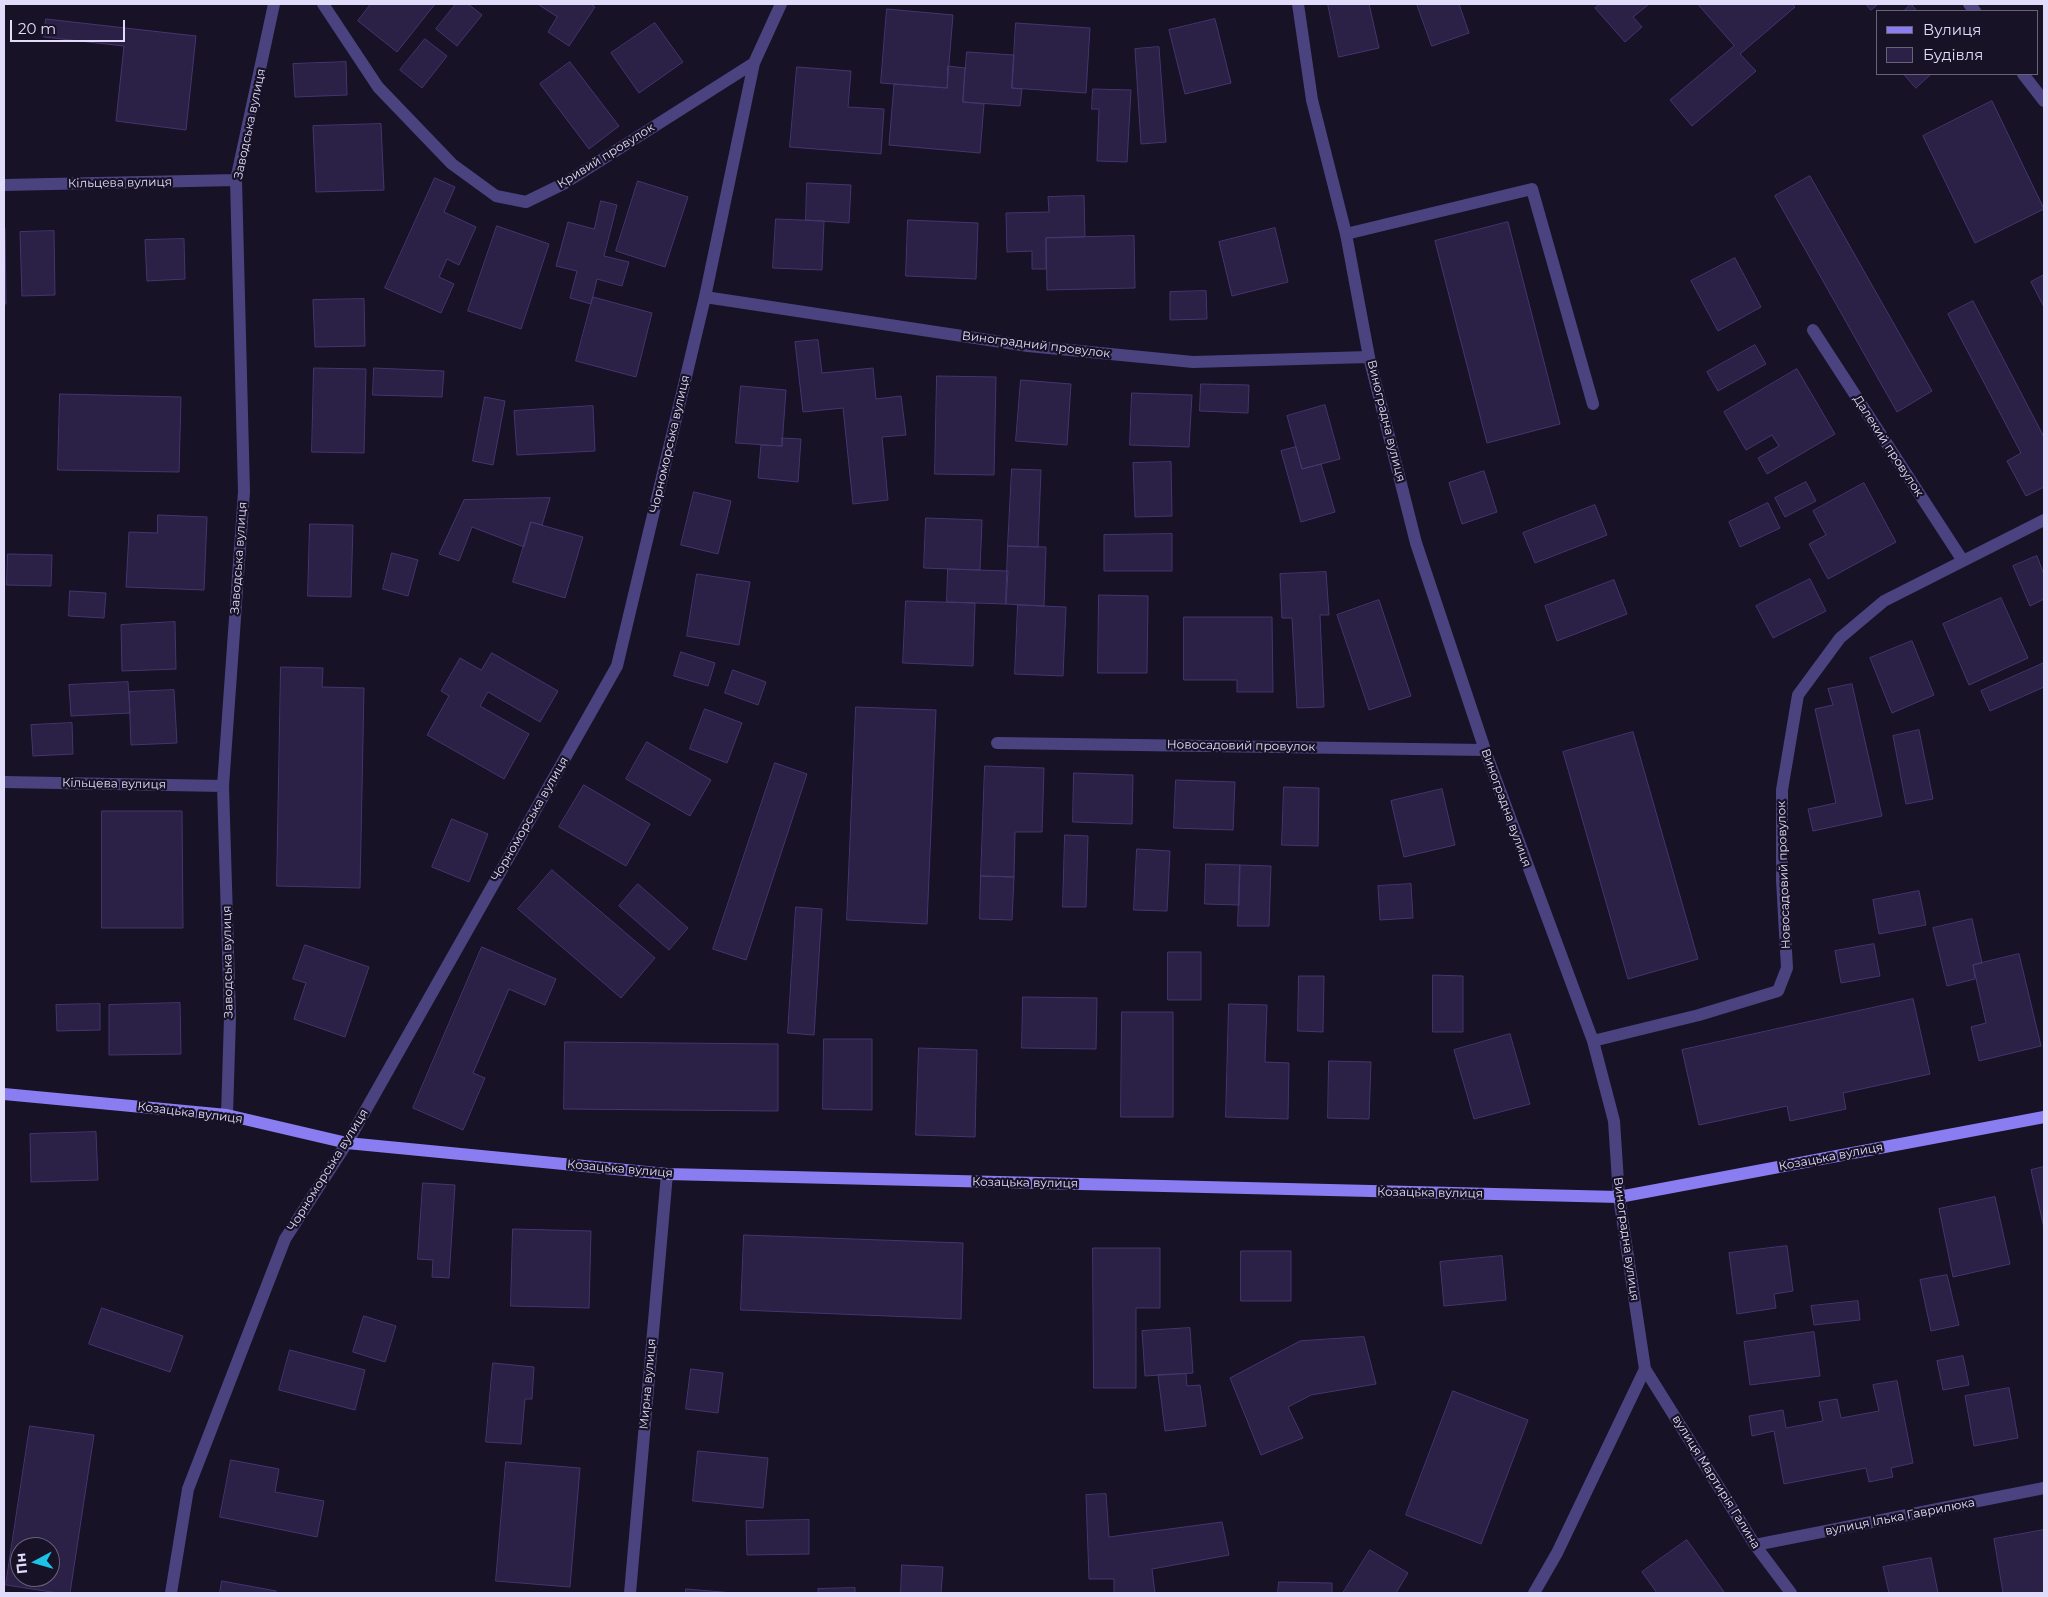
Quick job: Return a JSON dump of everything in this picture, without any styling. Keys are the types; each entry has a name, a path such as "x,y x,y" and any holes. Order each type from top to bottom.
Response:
{"street":[{"name":"Заводська вулиця","path":"227,1115 230,1017 223,786 244,492 236,180 274,4"},
{"name":"Кривий провулок","path":"323,4 378,87 452,164 496,196 526,202 565,183 754,63"},
{"name":"Чорноморська вулиця","path":"171,1593 188,1489 285,1239 347,1142 617,666 705,297 754,63 781,4"},
{"name":"Виноградна вулиця","path":"1298,4 1312,100 1346,234 1370,357 1416,543 1485,750 1593,1041 1614,1121 1618,1197 1645,1369"},
{"path":"2024,75 2044,102"},
{"name":"Кільцева вулиця","path":"4,185 236,180"},
{"path":"1346,234 1532,189 1594,404"},
{"name":"Виноградний провулок","path":"705,297 1028,346 1184,361 1370,357"},
{"name":"Далекий провулок","path":"1813,330 1963,561"},
{"name":"Новосадовий провулок","path":"1593,1041 1699,1015 1778,991 1787,968 1782,880 1782,790 1798,695 1840,638 1884,602 2044,520"},
{"name":"Новосадовий провулок","path":"997,743 1485,750"},
{"name":"Кільцева вулиця","path":"4,782 223,786"},
{"name":"Козацька вулиця","path":"4,1094 227,1115 347,1142 667,1174 1618,1197 2044,1117"},
{"name":"Мирна вулиця","path":"630,1593 667,1174"},
{"path":"1534,1593 1557,1553 1645,1369"},
{"name":"вулиця Мартирія Галина","path":"1645,1369 1755,1545 1792,1593"},
{"name":"вулиця Ілька Гаврилюка","path":"1755,1545 2044,1488"}],"building":[{"path":"371,4 435,4 397,52 358,21"},
{"path":"456,4 468,4 482,15 457,46 436,29"},
{"path":"538,4 590,4 595,7 569,46 548,32 557,17"},
{"path":"1328,4 1369,4 1379,48 1339,57"},
{"path":"1417,4 1459,4 1469,33 1432,46"},
{"path":"1601,4 1649,4 1633,17 1642,27 1625,42 1595,8"},
{"path":"1698,4 1792,4 1795,7 1740,54 1756,71 1692,126 1670,100 1734,46"},
{"path":"1866,4 1878,4 1871,10"},
{"path":"1911,4 1916,10 1905,10"},
{"path":"887,9 953,15 947,88 881,83"},
{"path":"46,19 196,36 186,130 116,121 124,46 44,37"},
{"path":"1215,19 1231,83 1185,94 1169,30"},
{"path":"655,23 683,62 639,93 611,53"},
{"path":"1016,23 1090,28 1086,93 1012,88"},
{"path":"425,39 447,56 422,88 400,70"},
{"path":"1159,47 1166,142 1141,144 1135,49"},
{"path":"967,52 1014,55 1012,88 1022,89 1020,106 963,102"},
{"path":"346,62 347,95 295,97 293,64"},
{"path":"570,62 619,126 589,149 540,84"},
{"path":"948,66 965,68 963,102 984,104 980,153 889,145 894,84 947,88"},
{"path":"797,67 851,71 848,107 884,109 881,154 790,147"},
{"path":"1905,75 1930,75 1916,88"},
{"path":"1093,89 1131,90 1127,162 1097,161 1099,109 1092,109"},
{"path":"1992,101 2044,209 1975,243 1923,136"},
{"path":"381,124 384,190 316,192 313,126"},
{"path":"1810,176 1932,391 1897,412 1775,196"},
{"path":"435,178 455,187 444,212 476,227 459,265 447,259 439,277 454,284 441,313 385,288"},
{"path":"638,181 688,197 665,267 616,251"},
{"path":"807,183 851,185 849,223 806,220"},
{"path":"1084,196 1085,237 1046,238 1046,269 1032,269 1032,251 1007,252 1006,213 1049,212 1048,197"},
{"path":"601,201 617,205 604,256 629,262 622,286 597,279 591,304 570,298 577,271 556,266 568,222 594,229"},
{"path":"776,219 824,221 822,270 773,268"},
{"path":"908,220 978,223 976,279 906,276"},
{"path":"1508,222 1560,424 1487,443 1435,241"},
{"path":"497,226 549,244 521,329 468,311"},
{"path":"5,228 6,304 4,304"},
{"path":"1275,228 1288,282 1232,296 1219,242"},
{"path":"54,231 55,295 22,296 20,232"},
{"path":"1134,236 1135,288 1047,290 1046,238"},
{"path":"184,239 185,279 147,281 145,240"},
{"path":"1735,258 1761,307 1718,331 1691,281"},
{"path":"2044,275 2044,307 2031,282"},
{"path":"1206,291 1207,319 1170,320 1170,292"},
{"path":"593,297 652,313 636,377 576,361"},
{"path":"364,299 365,346 315,347 313,300"},
{"path":"1973,301 2044,437 2044,487 2026,496 2007,461 2021,453 1948,314"},
{"path":"818,340 822,373 873,368 876,399 901,396 906,435 882,437 888,500 853,504 843,408 803,412 795,342"},
{"path":"1755,345 1766,364 1718,391 1707,372"},
{"path":"314,368 366,369 364,453 312,452"},
{"path":"374,368 444,371 442,397 373,395"},
{"path":"1797,369 1835,434 1767,474 1758,458 1779,446 1772,435 1746,450 1724,412"},
{"path":"937,376 996,377 994,475 935,474"},
{"path":"1021,380 1071,384 1067,445 1016,441"},
{"path":"1201,384 1249,385 1248,413 1200,411"},
{"path":"741,386 786,390 782,446 736,443"},
{"path":"1132,393 1192,395 1189,447 1130,445"},
{"path":"60,394 181,397 179,472 58,470"},
{"path":"485,397 505,401 493,465 473,461"},
{"path":"1325,405 1340,459 1302,469 1287,416"},
{"path":"593,406 595,451 517,455 514,411"},
{"path":"782,438 801,439 798,482 758,478 761,445 782,446"},
{"path":"1296,447 1302,469 1321,464 1335,512 1301,522 1281,451"},
{"path":"1171,462 1172,516 1135,517 1133,463"},
{"path":"1012,469 1041,470 1038,547 1008,546"},
{"path":"1484,471 1497,512 1462,524 1449,483"},
{"path":"1806,482 1816,501 1785,517 1775,498"},
{"path":"1864,483 1896,542 1828,579 1809,544 1826,535 1813,511"},
{"path":"694,492 731,501 718,554 681,545"},
{"path":"550,498 542,525 531,522 524,547 472,527 459,561 439,554 464,500"},
{"path":"1768,503 1780,528 1740,547 1729,522"},
{"path":"1595,505 1607,535 1535,563 1523,533"},
{"path":"158,515 207,517 204,590 126,587 129,532 157,533"},
{"path":"926,518 982,520 980,570 924,568"},
{"path":"531,522 583,537 565,598 513,582"},
{"path":"310,524 353,525 351,597 308,596"},
{"path":"1172,534 1172,571 1104,571 1104,535"},
{"path":"1008,546 1046,547 1044,606 1006,604"},
{"path":"392,553 418,560 408,596 383,589"},
{"path":"8,554 52,555 51,586 7,585"},
{"path":"2037,556 2044,575 2044,599 2030,606 2013,566"},
{"path":"948,569 1008,571 1006,604 947,602"},
{"path":"1326,572 1329,615 1320,615 1324,707 1297,708 1292,618 1282,618 1280,574"},
{"path":"697,574 750,582 739,645 687,636"},
{"path":"1810,579 1826,611 1773,638 1756,606"},
{"path":"1614,580 1627,614 1557,641 1545,606"},
{"path":"70,591 106,593 104,618 69,616"},
{"path":"1099,595 1148,596 1147,673 1098,673"},
{"path":"2001,598 2028,658 1969,685 1943,624"},
{"path":"1379,600 1411,696 1369,710 1337,615"},
{"path":"906,601 975,603 973,666 903,663"},
{"path":"1018,605 1066,607 1063,676 1015,674"},
{"path":"1184,617 1272,617 1273,692 1237,692 1237,680 1184,680"},
{"path":"175,622 176,669 122,671 121,625"},
{"path":"1912,641 1934,695 1892,713 1870,658"},
{"path":"681,652 715,663 708,686 674,676"},
{"path":"492,653 558,691 540,722 488,692 480,706 529,734 504,779 427,735 449,696 441,691 460,658 481,670"},
{"path":"2044,663 2044,687 1990,711 1981,691"},
{"path":"281,667 323,668 322,687 364,688 360,888 277,886"},
{"path":"733,670 766,682 758,705 725,693"},
{"path":"128,682 130,713 71,716 69,685"},
{"path":"1852,684 1882,816 1813,831 1808,809 1836,803 1815,709 1833,705 1828,689"},
{"path":"174,690 177,743 131,745 129,692"},
{"path":"856,707 936,710 927,924 847,920"},
{"path":"705,709 742,723 727,763 690,749"},
{"path":"72,723 73,754 33,756 31,725"},
{"path":"1919,730 1933,799 1906,804 1893,736"},
{"path":"1633,732 1698,959 1628,979 1563,752"},
{"path":"647,742 711,780 690,816 626,779"},
{"path":"775,763 807,774 746,960 713,949"},
{"path":"985,766 1044,768 1042,832 1015,832 1014,877 981,876"},
{"path":"1074,773 1133,775 1132,824 1073,822"},
{"path":"1176,780 1235,782 1233,830 1174,828"},
{"path":"584,785 650,824 626,866 559,827"},
{"path":"1284,787 1319,788 1318,846 1282,845"},
{"path":"1442,789 1455,845 1404,857 1391,801"},
{"path":"102,811 182,811 183,928 102,928"},
{"path":"452,819 488,834 469,882 432,867"},
{"path":"1065,835 1088,836 1086,907 1063,907"},
{"path":"1137,849 1170,851 1167,911 1134,910"},
{"path":"1206,864 1240,865 1239,905 1205,904"},
{"path":"1240,865 1271,866 1269,926 1238,926"},
{"path":"552,870 655,958 621,998 518,909"},
{"path":"981,876 1014,877 1012,920 980,919"},
{"path":"638,884 688,928 669,950 619,906"},
{"path":"1411,884 1413,918 1380,920 1378,886"},
{"path":"1919,891 1926,925 1879,934 1873,900"},
{"path":"796,907 822,909 814,1035 788,1033"},
{"path":"1972,919 1982,963 1973,965 1975,979 1947,986 1933,928"},
{"path":"1874,944 1880,976 1841,983 1835,951"},
{"path":"305,945 369,967 345,1037 294,1019 306,983 293,979"},
{"path":"482,947 556,979 545,1005 509,989 473,1073 485,1078 463,1130 413,1108"},
{"path":"1168,952 1201,952 1201,1000 1168,1000"},
{"path":"2019,954 2041,1046 1979,1061 1971,1027 1986,1023 1973,965"},
{"path":"1433,975 1463,976 1463,1032 1433,1032"},
{"path":"1299,976 1324,976 1323,1032 1298,1031"},
{"path":"1023,997 1097,998 1096,1049 1022,1048"},
{"path":"1913,999 1930,1074 1843,1093 1846,1109 1790,1121 1787,1106 1699,1125 1682,1050"},
{"path":"180,1003 181,1054 109,1055 109,1005"},
{"path":"100,1004 100,1030 57,1031 56,1005"},
{"path":"1229,1004 1267,1005 1265,1062 1289,1063 1288,1119 1226,1117"},
{"path":"1122,1012 1173,1012 1173,1117 1121,1117"},
{"path":"1510,1034 1530,1104 1474,1119 1454,1050"},
{"path":"824,1039 872,1039 872,1110 823,1109"},
{"path":"565,1042 778,1044 778,1111 564,1109"},
{"path":"919,1048 977,1050 975,1137 916,1135"},
{"path":"1329,1061 1371,1062 1369,1119 1328,1118"},
{"path":"96,1132 98,1180 31,1182 30,1134"},
{"path":"2044,1167 2044,1228 2031,1170"},
{"path":"423,1183 455,1185 449,1278 432,1277 433,1260 418,1259"},
{"path":"1995,1197 2010,1264 1953,1277 1939,1209"},
{"path":"513,1229 591,1231 589,1308 511,1306"},
{"path":"744,1235 963,1243 961,1319 741,1310"},
{"path":"1787,1246 1793,1291 1774,1294 1776,1308 1737,1314 1729,1253"},
{"path":"1093,1248 1160,1248 1160,1308 1136,1308 1136,1388 1094,1388"},
{"path":"1241,1251 1291,1251 1291,1301 1241,1301"},
{"path":"1502,1256 1506,1300 1444,1306 1440,1262"},
{"path":"1947,1275 1959,1325 1931,1331 1920,1280"},
{"path":"1858,1301 1860,1320 1814,1325 1811,1306"},
{"path":"102,1308 183,1336 170,1372 89,1344"},
{"path":"364,1316 396,1326 385,1362 353,1352"},
{"path":"1190,1328 1193,1373 1145,1376 1142,1331"},
{"path":"1814,1332 1820,1376 1750,1385 1744,1342"},
{"path":"1364,1337 1376,1384 1311,1395 1288,1407 1303,1438 1261,1455 1230,1378 1300,1341"},
{"path":"290,1350 365,1370 355,1410 279,1390"},
{"path":"1963,1356 1969,1385 1943,1390 1937,1361"},
{"path":"493,1363 534,1367 532,1399 525,1399 521,1444 486,1442"},
{"path":"691,1369 723,1373 718,1413 686,1409"},
{"path":"1186,1374 1187,1386 1200,1385 1206,1426 1165,1431 1158,1375"},
{"path":"1897,1381 1913,1463 1891,1468 1893,1477 1869,1482 1866,1468 1784,1484 1774,1431 1752,1436 1749,1416 1783,1410 1786,1428 1823,1421 1819,1402 1837,1399 1841,1418 1879,1411 1873,1385"},
{"path":"2009,1388 2018,1438 1974,1446 1965,1396"},
{"path":"1453,1391 1528,1420 1481,1544 1406,1515"},
{"path":"30,1426 94,1435 70,1593 19,1587 60,1587 60,1537 13,1537"},
{"path":"698,1451 768,1458 763,1508 693,1501"},
{"path":"231,1460 279,1469 275,1492 324,1501 317,1537 220,1517"},
{"path":"506,1462 580,1468 570,1587 496,1581"},
{"path":"1106,1494 1109,1537 1222,1522 1229,1555 1152,1569 1155,1593 1114,1593 1114,1579 1089,1579 1086,1495"},
{"path":"809,1520 809,1554 747,1555 746,1521"},
{"path":"2044,1530 2044,1593 2003,1593 1994,1539"},
{"path":"1687,1540 1723,1593 1657,1593 1642,1572"},
{"path":"1370,1550 1408,1573 1396,1593 1343,1593"},
{"path":"10,1558 10,1586 6,1585"},
{"path":"1931,1558 1938,1593 1889,1593 1883,1567"},
{"path":"902,1565 943,1567 941,1593 901,1593"},
{"path":"222,1581 276,1591 276,1593 220,1593"},
{"path":"1279,1582 1332,1583 1332,1593 1278,1593"},
{"path":"855,1588 855,1593 818,1593 818,1589"},
{"path":"686,1589 734,1593 686,1593"}]}
